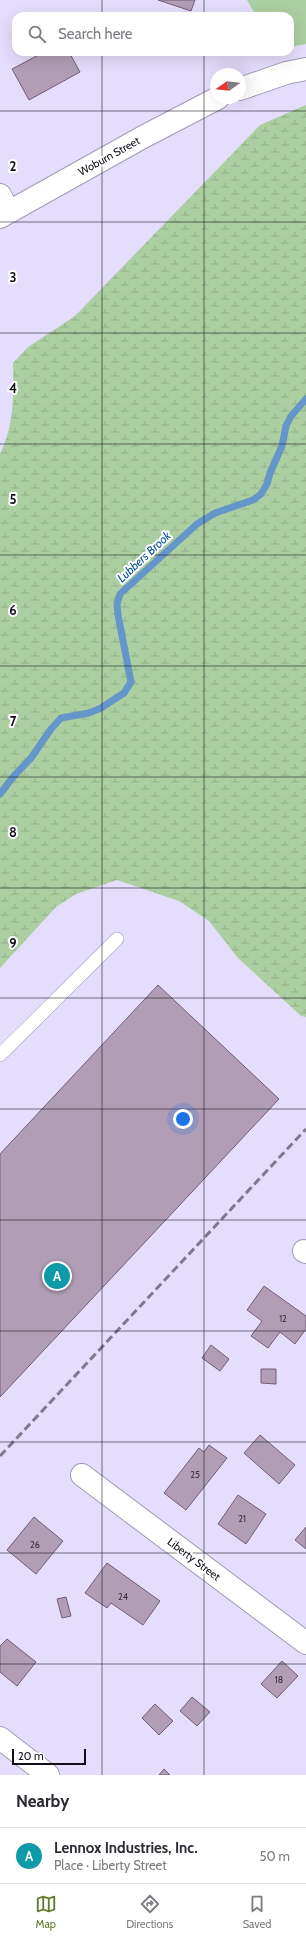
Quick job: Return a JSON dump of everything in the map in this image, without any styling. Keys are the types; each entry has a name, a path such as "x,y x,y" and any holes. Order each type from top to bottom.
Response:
{"street":[{"path":"246,87 286,73 306,69"},
{"name":"Woburn Street","path":"3,208 210,102"},
{"name":"Liberty Street","path":"82,1475 306,1643"},
{"path":"0,1738 48,1775"}],"lane":[{"path":"0,1054 116,938"}],"green space":[{"path":"247,0 306,0 306,44 294,46 294,12 254,12"},
{"path":"306,105 306,1017 301,1016 238,958 209,921 179,901 117,880 76,894 56,907 0,968 0,454 5,443 11,421 13,398 13,363 28,347 75,316 260,125"}],"building":[{"path":"158,0 195,0 191,11"},
{"path":"36,56 71,56 80,72 29,100 12,69"},
{"path":"158,985 279,1099 0,1397 0,1154"},
{"path":"264,1286 306,1316 306,1329 295,1344 280,1332 268,1348 251,1336 262,1321 247,1310"},
{"path":"211,1345 229,1359 220,1371 202,1358"},
{"path":"261,1369 276,1369 276,1384 261,1383"},
{"path":"260,1435 295,1465 279,1484 244,1453"},
{"path":"209,1445 227,1458 186,1510 164,1493 199,1448 204,1452"},
{"path":"238,1495 266,1514 246,1544 218,1524"},
{"path":"34,1517 63,1541 36,1574 7,1550"},
{"path":"306,1527 306,1549 295,1540"},
{"path":"107,1563 160,1601 143,1625 111,1603 107,1608 85,1593"},
{"path":"66,1597 71,1616 62,1618 57,1599"},
{"path":"7,1639 36,1662 17,1686 0,1672 0,1646"},
{"path":"282,1661 298,1676 277,1698 261,1684"},
{"path":"192,1697 210,1712 197,1726 180,1711"},
{"path":"155,1704 173,1721 159,1735 142,1718"},
{"path":"164,1769 170,1775 159,1775"}],"waterway":[{"name":"Lubbers Brook","path":"0,794 13,777 31,758 51,729 61,718 89,713 101,708 124,693 131,682 118,615 117,604 120,594 197,524 215,513 253,500 261,494 267,484 270,473 282,446 286,426 291,416 306,399"}],"railway":[{"path":"0,1456 306,1129"}],"place":[{"name":"Lennox Industries, Inc.","path":"57,1276"}]}
